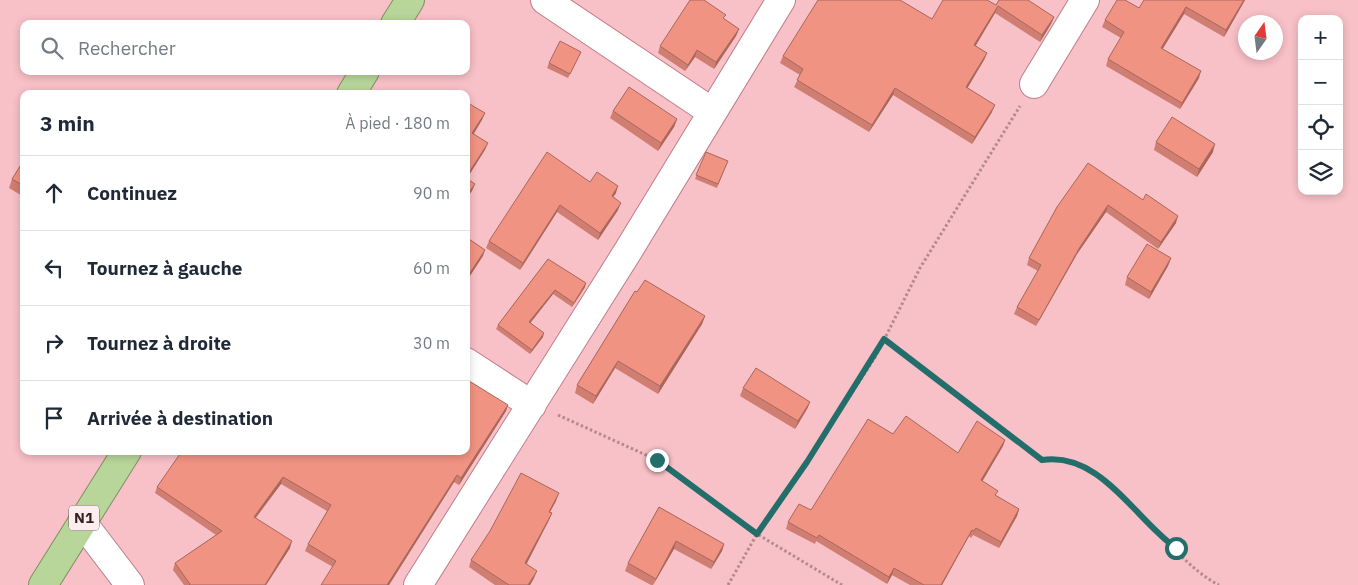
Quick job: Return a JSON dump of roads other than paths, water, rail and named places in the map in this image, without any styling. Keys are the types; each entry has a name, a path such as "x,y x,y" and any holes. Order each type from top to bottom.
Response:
{"highway":[{"path":"398,20 410,0"},
{"path":"353,90 363,75"},
{"name":"N1","path":"42,585 124,455"}],"street":[{"path":"545,0 712,112"},
{"path":"418,585 532,405 781,0"},
{"path":"1034,84 1085,0"},
{"path":"470,365 532,405"},
{"path":"82,522 130,585"}]}
